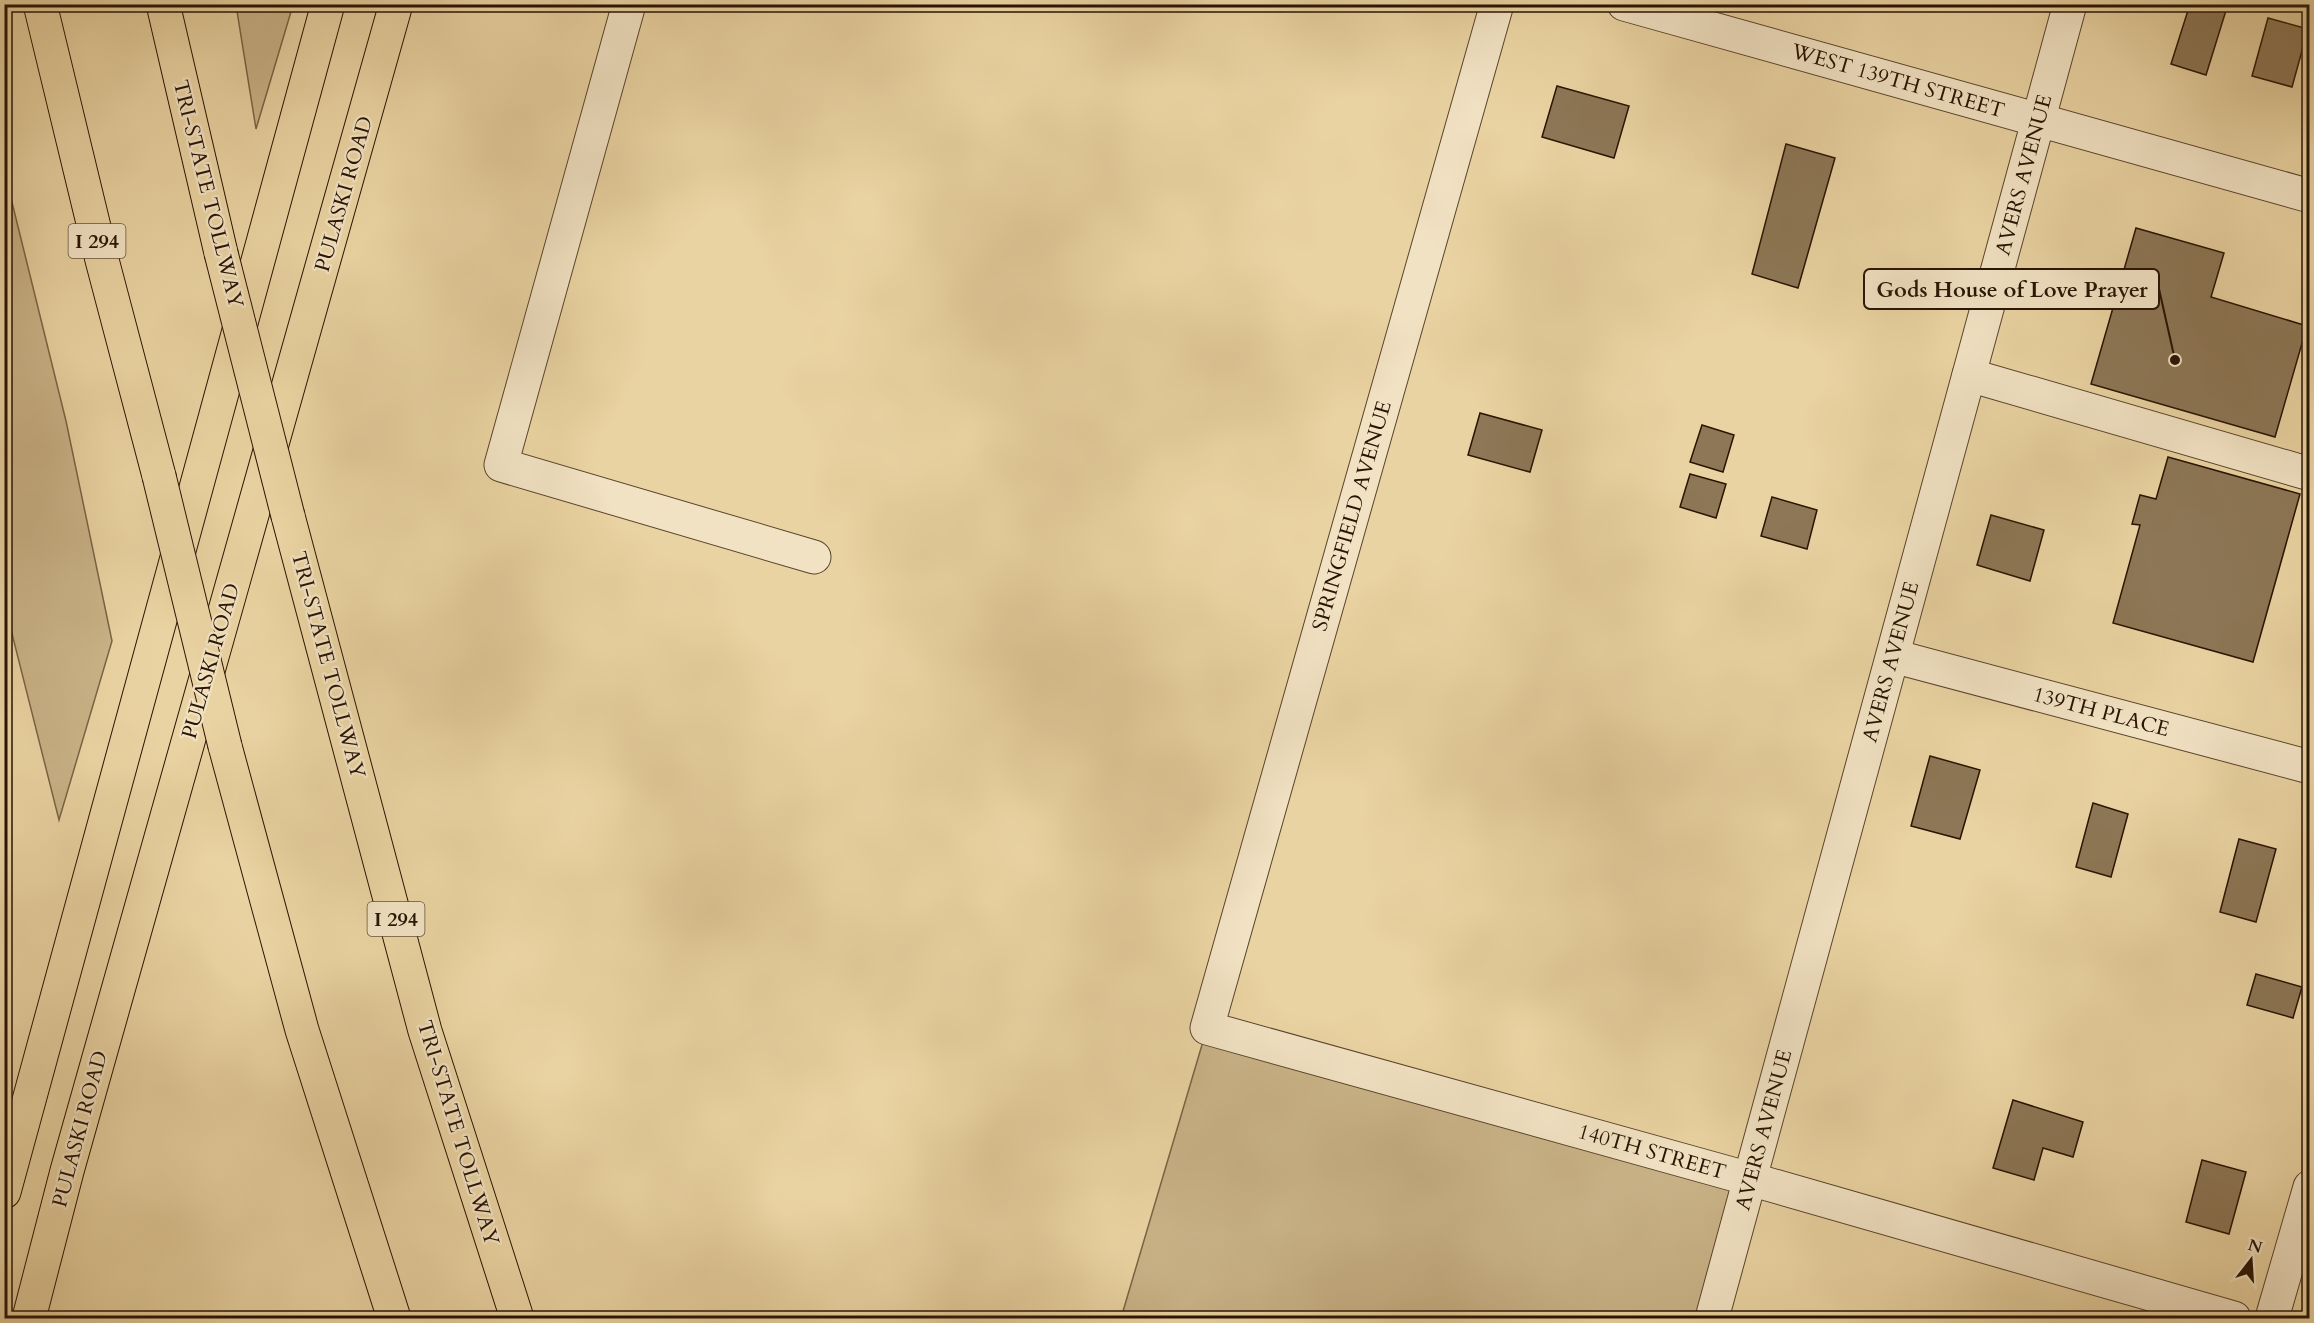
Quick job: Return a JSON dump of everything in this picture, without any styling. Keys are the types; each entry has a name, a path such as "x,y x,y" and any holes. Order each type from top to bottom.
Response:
{"main road":[{"name":"I 294","path":"40,4 225,746 302,1030 394,1318"},
{"name":"TRI-STATE TOLLWAY","path":"163,4 288,516 425,1031 517,1318"},
{"path":"4,1192 328,4"},
{"name":"PULASKI ROAD","path":"29,1318 70,1160 396,4"}],"street":[{"path":"629,4 501,465 814,557"},
{"name":"SPRINGFIELD AVENUE","path":"1207,1028 1497,4"},
{"name":"WEST 139TH STREET","path":"1624,4 2310,196"},
{"name":"AVERS AVENUE","path":"1712,1318 2070,4"},
{"path":"1969,375 2310,474"},
{"name":"139TH PLACE","path":"1893,656 2310,767"},
{"name":"140TH STREET","path":"1207,1028 1750,1179 2234,1318"},
{"path":"2272,1318 2310,1187"}],"shaded area":[{"path":"236,5 293,5 256,129"},
{"path":"4,170 66,421 112,641 59,820 5,606"},
{"path":"1207,1028 1750,1179 1712,1318 1121,1318"}],"building":[{"path":"2190,4 2228,4 2206,75 2171,64"},
{"path":"2268,18 2308,29 2292,87 2252,76"},
{"path":"1557,86 1629,106 1614,158 1542,137"},
{"path":"1786,144 1835,158 1798,288 1752,274"},
{"path":"2136,228 2224,253 2211,297 2307,326 2275,437 2091,384"},
{"path":"1480,413 1542,430 1530,472 1468,455"},
{"path":"1702,425 1734,435 1723,472 1690,462"},
{"path":"2168,457 2300,494 2253,662 2113,623 2140,525 2132,524 2140,495 2156,499"},
{"path":"1690,474 1726,484 1716,518 1680,507"},
{"path":"1772,497 1817,510 1807,549 1761,536"},
{"path":"1991,515 2044,530 2030,581 1977,565"},
{"path":"1930,756 1980,770 1960,839 1911,826"},
{"path":"2093,803 2128,814 2111,877 2076,867"},
{"path":"2239,839 2276,849 2256,922 2220,912"},
{"path":"2256,974 2302,987 2293,1018 2247,1005"},
{"path":"2013,1100 2083,1122 2073,1157 2043,1148 2034,1180 1993,1168"},
{"path":"2202,1160 2246,1172 2229,1234 2186,1222"}],"place":[{"name":"Gods House of Love Prayer","path":"2175,360"}]}
